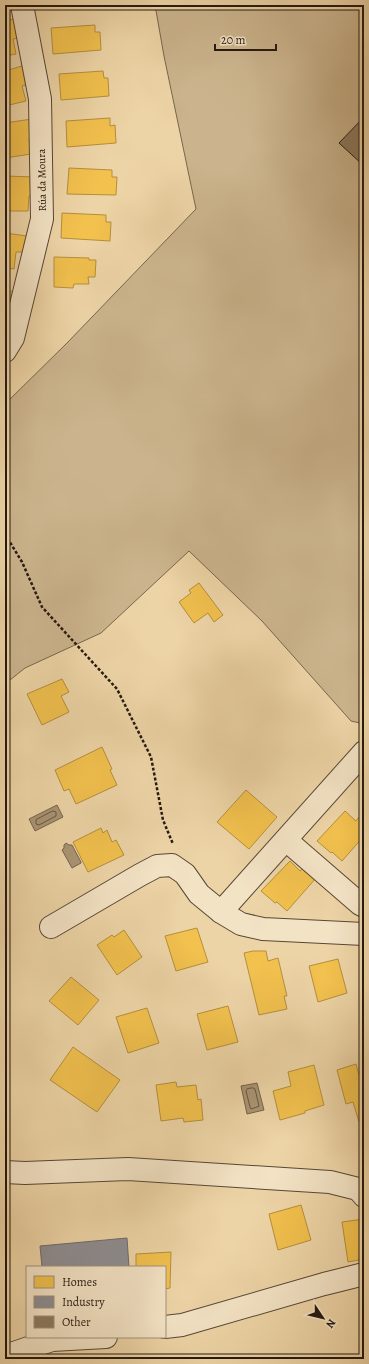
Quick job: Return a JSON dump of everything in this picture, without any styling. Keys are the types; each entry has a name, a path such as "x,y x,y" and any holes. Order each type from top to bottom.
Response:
{"street":[{"name":"Rúa da Moura","path":"5,351 13,338 42,219 40,99 22,5"},
{"path":"221,912 364,752"},
{"path":"286,840 364,906"},
{"path":"51,927 140,874 157,866 172,865 185,874 199,894 221,912 241,924 263,929 364,934"},
{"path":"5,1172 26,1173 128,1169 330,1182 358,1189 364,1196"},
{"path":"166,1327 182,1324 364,1274"},
{"path":"5,1356 52,1340 88,1338"}],"path":[{"path":"5,534 22,562 42,607 117,690 151,758 163,820 185,874"}],"shaded area":[{"path":"155,5 364,5 364,724 351,721 262,621 189,551 101,633 25,668 5,684 5,404 67,343 196,209 164,56"}],"water":[{"path":"57,805 63,817 35,831 29,819"},
{"path":"66,843 72,845 81,862 72,868 62,850"},
{"path":"257,1083 264,1110 247,1114 241,1086"}],"building: Homes":[{"path":"14,19 18,38 13,39 16,54 5,56 5,21"},
{"path":"95,25 95,32 100,32 101,50 53,54 51,28"},
{"path":"22,66 27,85 22,86 26,101 5,106 5,71"},
{"path":"103,71 104,78 108,78 109,96 61,100 59,74"},
{"path":"110,118 110,126 115,125 116,143 67,147 66,121"},
{"path":"32,119 34,139 29,139 31,154 5,158 5,123"},
{"path":"69,168 112,170 112,177 117,177 116,195 67,194"},
{"path":"5,176 35,177 34,196 29,196 28,211 5,211"},
{"path":"62,213 106,215 106,222 111,222 110,241 61,238"},
{"path":"5,233 27,236 25,252 16,252 14,269 5,268"},
{"path":"54,257 89,258 89,260 96,260 95,277 88,277 89,284 74,284 73,288 54,287"},
{"path":"5,290 15,292 11,309 5,307"},
{"path":"199,583 223,615 214,622 208,613 194,623 179,602 191,593 189,590"},
{"path":"62,679 69,692 61,696 69,712 42,725 27,694"},
{"path":"102,747 112,769 110,770 117,785 76,804 69,789 64,791 55,770"},
{"path":"246,790 277,817 249,849 217,822"},
{"path":"345,811 356,821 359,817 364,821 364,836 342,861 317,841"},
{"path":"101,828 103,833 107,830 112,842 116,840 124,855 88,872 73,842"},
{"path":"290,861 300,871 304,867 316,878 287,911 261,891"},
{"path":"197,928 208,962 176,971 165,936"},
{"path":"124,930 142,957 117,975 97,945 112,935 114,937"},
{"path":"266,951 268,961 278,958 287,996 284,996 287,1009 259,1015 244,953"},
{"path":"338,959 347,993 318,1002 309,966"},
{"path":"71,977 99,1000 78,1025 49,1001"},
{"path":"228,1006 238,1042 207,1050 197,1014"},
{"path":"147,1008 159,1043 128,1053 116,1017"},
{"path":"73,1047 120,1080 97,1112 50,1080"},
{"path":"356,1064 359,1075 364,1074 364,1121 359,1122 353,1102 346,1104 337,1070"},
{"path":"314,1065 324,1105 305,1111 305,1113 280,1120 273,1091 291,1086 288,1072"},
{"path":"176,1082 177,1087 196,1085 198,1100 201,1099 203,1120 184,1122 183,1118 161,1121 156,1085"},
{"path":"301,1205 311,1240 278,1250 269,1214"},
{"path":"364,1219 364,1259 348,1262 342,1222"},
{"path":"171,1252 170,1288 166,1289 166,1266 136,1266 136,1254"}],"building: Industry":[{"path":"127,1238 129,1266 42,1266 40,1246"}],"building: Other":[{"path":"364,117 364,164 363,165 339,143"}]}
